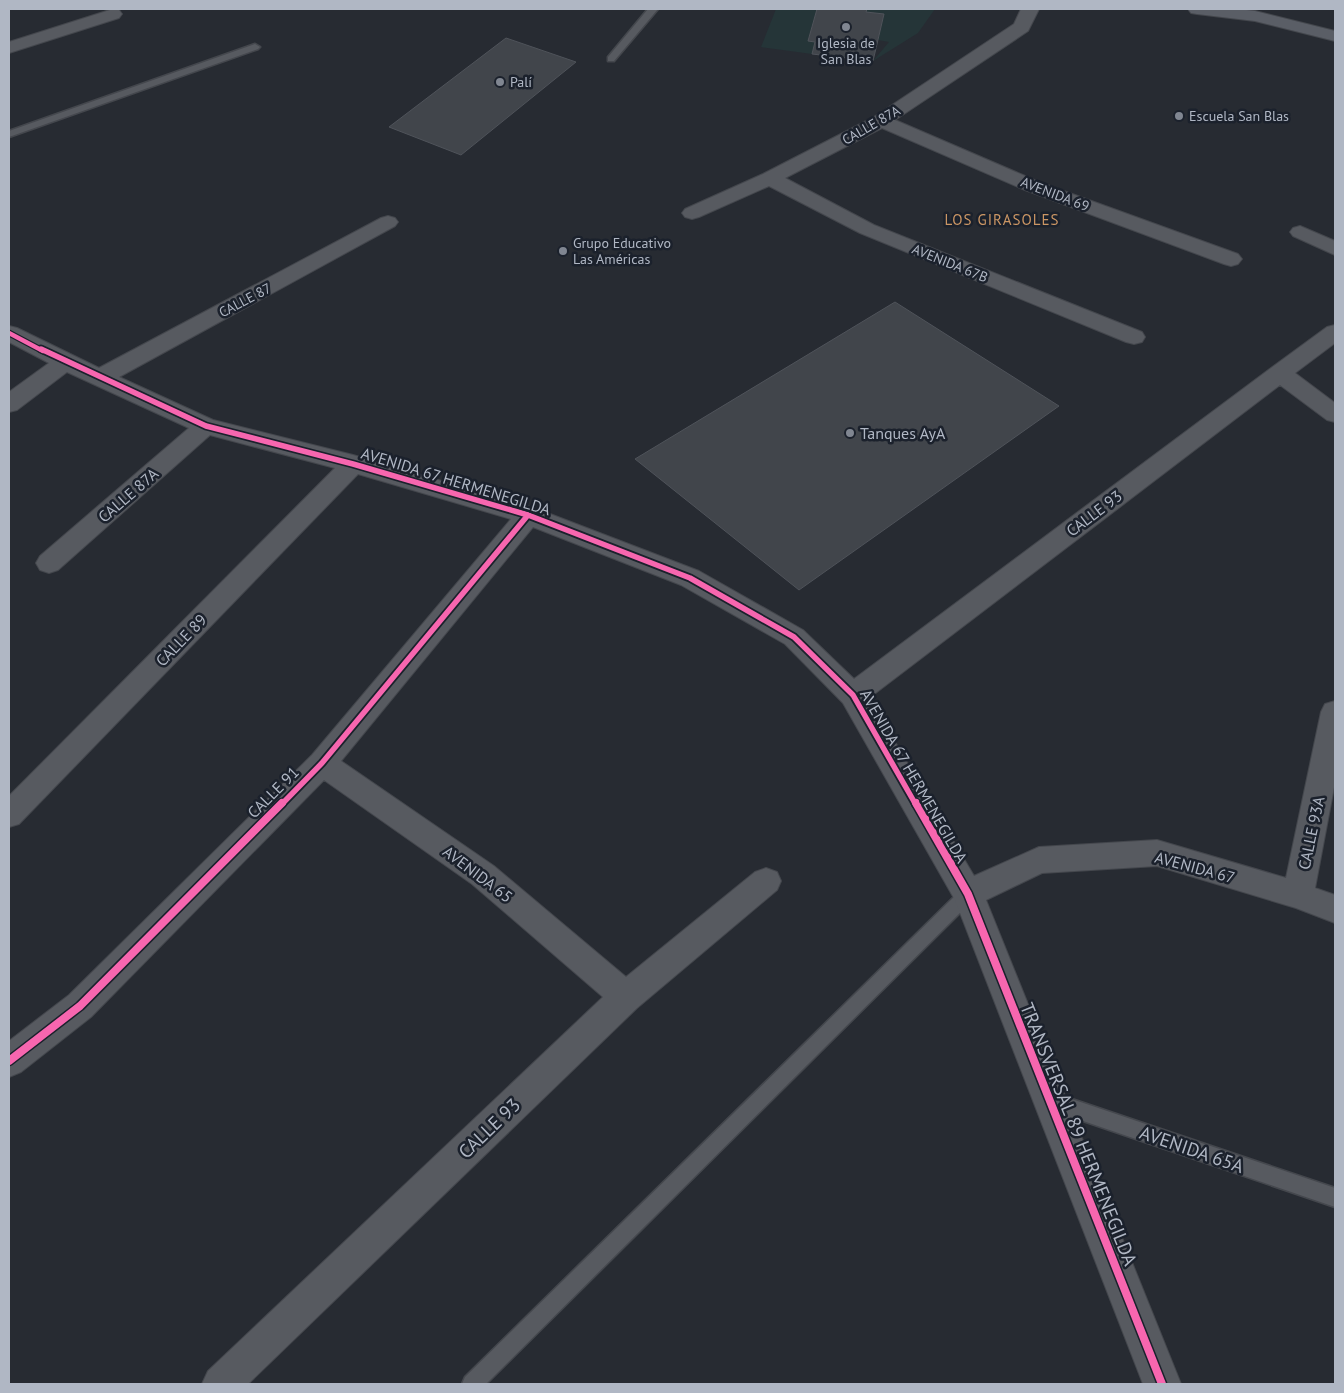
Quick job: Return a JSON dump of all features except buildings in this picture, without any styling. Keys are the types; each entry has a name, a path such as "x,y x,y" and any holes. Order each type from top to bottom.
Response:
{"main road":[{"path":"1198,9 1254,16 1335,36"}],"street":[{"name":"CALLE 87A","path":"692,213 770,178 881,121 1022,27 1030,9"},
{"path":"9,48 113,14"},
{"name":"AVENIDA 69","path":"881,121 1032,186 1232,260"},
{"name":"AVENIDA 67B","path":"770,178 867,229 1134,337"},
{"name":"CALLE 87","path":"101,377 388,222"},
{"path":"1300,232 1335,249"},
{"name":"CALLE 93","path":"853,695 1335,332"},
{"name":"AVENIDA 67 HERMENEGILDA","path":"9,333 65,362 206,426 354,464 528,515 690,578 794,637 853,695 968,894"},
{"path":"9,404 65,362"},
{"path":"1279,374 1335,414"},
{"name":"CALLE 87A","path":"49,563 206,426"},
{"name":"CALLE 89","path":"9,815 354,464"},
{"name":"CALLE 91","path":"9,1061 80,1006 322,762 528,515"},
{"name":"CALLE 93A","path":"1298,896 1335,712"},
{"name":"AVENIDA 65","path":"322,762 483,875 626,997"},
{"name":"AVENIDA 67","path":"968,894 1038,860 1157,854 1335,909"},
{"name":"CALLE 93","path":"221,1384 626,997 766,881"},
{"name":"TRANSVERSAL 89 HERMENEGILDA","path":"968,894 1162,1384"}],"lane":[{"path":"611,59 653,9"},
{"path":"9,134 255,47"},
{"path":"472,1384 968,894"},
{"name":"AVENIDA 65A","path":"1050,1100 1335,1198"}],"shaded area":[{"path":"776,9 817,9 808,40 815,42 812,54 761,47"},
{"path":"866,9 935,9 918,33 873,61 889,42 878,40 884,14 866,12"}],"cycle path":[{"path":"9,333 65,362 206,426 353,464 528,515 690,578 794,637 853,695 968,894 1162,1384"},
{"path":"9,1061 80,1006 322,763 528,515"}],"place":[{"name":"Iglesia de San Blas","path":"846,27"},
{"name":"Palí","path":"500,82"},
{"name":"Escuela San Blas","path":"1179,116"},
{"name":"Grupo Educativo Las Américas","path":"563,251"},
{"name":"Tanques AyA","path":"850,433"}],"district":[{"name":"LOS GIRASOLES","path":"1002,220"}]}
